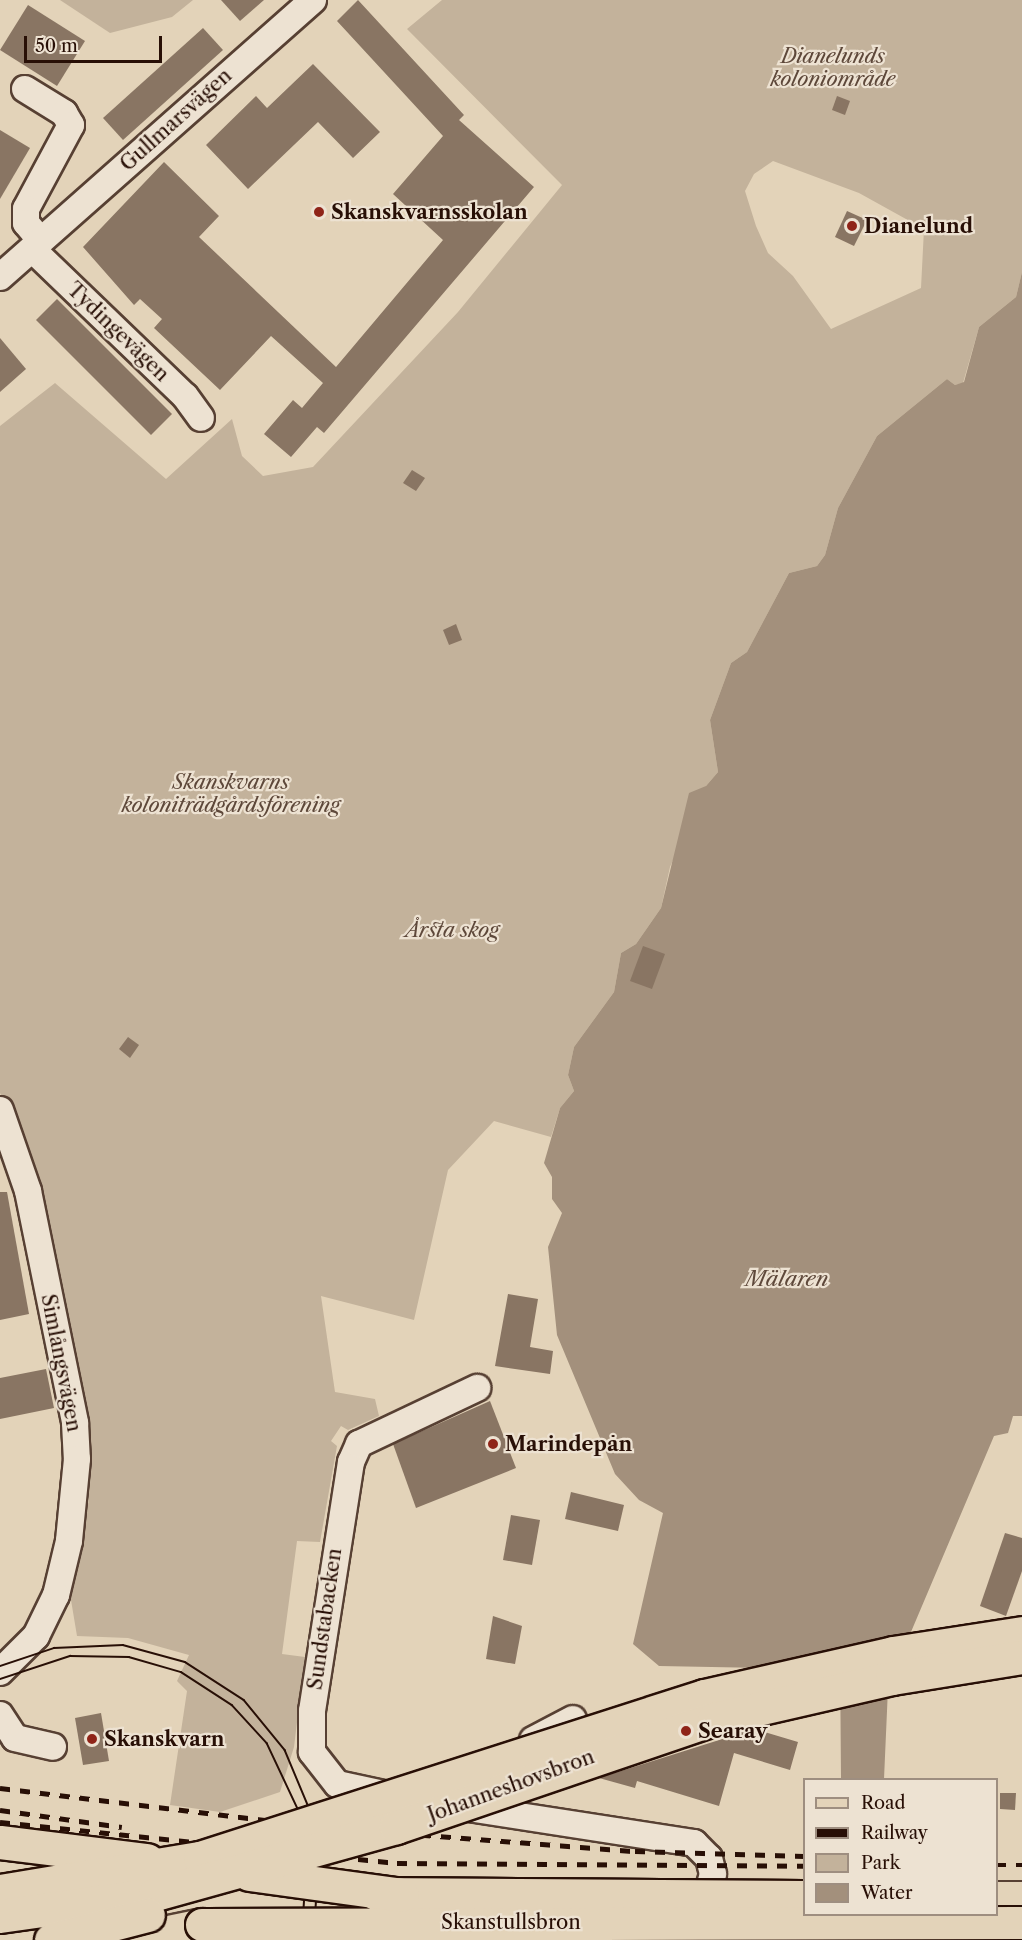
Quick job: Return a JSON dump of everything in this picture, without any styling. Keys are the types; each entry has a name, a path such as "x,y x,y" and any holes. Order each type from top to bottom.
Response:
{"highway":[{"name":"Johanneshovsbron","path":"0,1916 155,1894 389,1814 704,1696 893,1653 1022,1633"},
{"name":"Johanneshovsbron","path":"0,1891 200,1858 389,1814 714,1719 892,1678 1022,1657"},
{"path":"0,1856 162,1848 389,1814"},
{"path":"51,1940 225,1893 338,1855 389,1814"},
{"path":"0,1842 402,1894"},
{"path":"130,1940 202,1926"}],"main road":[{"name":"Skanstullsbron","path":"0,1876 402,1894 803,1897"},
{"path":"998,1898 1022,1898"},
{"name":"Skanstullsbron","path":"0,1937 202,1926 1022,1923"}],"street":[{"name":"Gullmarsvägen","path":"0,276 313,0"},
{"path":"25,89 64,113 71,125 26,209 26,224 36,245"},
{"name":"Tydingevägen","path":"36,245 185,396 201,418"},
{"name":"Simlångsvägen","path":"0,1110 28,1191 75,1423 77,1459 69,1541 56,1595 36,1636 0,1672"},
{"name":"Sundstabacken","path":"477,1389 359,1444 340,1516 312,1711 312,1752 338,1784 469,1808 694,1843 709,1858 713,1874 694,1940"},
{"path":"0,1716 15,1738 53,1747"},
{"path":"469,1808 479,1780 502,1757 573,1719"},
{"name":"Sundstabacken","path":"674,1940 701,1913"}],"green space":[{"path":"60,0 193,0 172,17 110,33"},
{"name":"Årsta skog","path":"442,0 1022,0 1022,272 1016,297 979,327 963,383 955,385 947,379 877,436 838,508 825,555 817,566 789,573 747,652 731,663 710,720 718,772 706,786 670,867 661,908 636,944 621,953 614,992 574,1047 568,1075 574,1091 560,1108 551,1137 494,1121 448,1170 414,1320 321,1296 335,1392 375,1399 379,1416 348,1430 341,1426 331,1441 337,1446 320,1542 297,1541 282,1654 305,1657 294,1747 280,1792 220,1812 170,1805 187,1691 177,1681 189,1655 128,1638 77,1636 70,1594 89,1499 88,1421 59,1324 27,1146 0,1093 0,426 55,383 166,479 232,419 242,456 263,476 313,467 458,312 562,185 407,29","holes":["773,161 859,193 924,229 921,288 831,329 793,276 768,253 756,226 745,191 754,174"]}],"water":[{"name":"Mälaren","path":"1022,272 1022,1416 1013,1416 1008,1433 994,1436 908,1639 890,1643 884,1778 841,1778 840,1655 769,1668 659,1666 633,1644 663,1513 639,1500 615,1474 557,1335 548,1247 562,1213 552,1199 552,1177 544,1163 560,1108 574,1091 568,1075 574,1047 614,992 621,953 636,944 661,908 689,793 706,786 718,772 710,720 731,663 747,652 789,573 817,566 825,555 838,508 877,436 947,379 955,385 964,382 979,327 1016,297"}],"building":[{"path":"221,0 264,0 240,21"},
{"path":"358,0 464,115 459,120 534,187 324,433 317,427 291,457 264,434 293,400 302,408 323,383 271,336 220,390 154,328 162,319 140,299 134,305 83,247 164,162 219,216 199,237 336,367 443,240 393,194 443,136 337,21"},
{"path":"28,5 85,41 57,86 0,50"},
{"path":"203,28 223,50 123,140 103,118"},
{"path":"313,64 380,132 353,158 318,122 248,189 206,145 256,96 267,108"},
{"path":"837,96 850,101 845,115 832,110"},
{"path":"0,130 30,148 0,199"},
{"name":"Dianelund","path":"847,211 867,220 854,246 835,237"},
{"path":"57,299 172,414 151,435 36,320"},
{"path":"0,338 26,369 0,392"},
{"path":"412,470 425,478 416,491 403,483"},
{"path":"456,624 462,640 449,645 443,630"},
{"path":"643,946 665,954 652,989 630,981"},
{"path":"128,1037 139,1045 130,1058 119,1049"},
{"path":"0,1192 7,1192 29,1314 0,1320"},
{"path":"508,1294 538,1299 530,1347 553,1351 550,1374 495,1366"},
{"path":"46,1369 54,1408 0,1419 0,1378"},
{"path":"490,1401 516,1468 416,1508 393,1444"},
{"path":"571,1492 624,1505 618,1531 565,1519"},
{"path":"511,1515 540,1520 532,1565 503,1560"},
{"path":"1005,1533 1022,1538 1022,1571 1006,1616 980,1606"},
{"path":"493,1616 522,1626 515,1664 486,1659"},
{"name":"Skanskvarn","path":"101,1713 109,1761 83,1765 75,1718"},
{"path":"754,1729 798,1742 790,1770 734,1753 719,1806 637,1781 635,1788 599,1778"},
{"path":"1000,1793 1016,1793 1015,1810 1000,1809"}],"tram line":[{"path":"0,1666 54,1648 123,1645 185,1662 244,1700 285,1750 308,1805 318,1877 314,1940"},
{"path":"0,1679 70,1656 129,1657 181,1672 232,1705 267,1743 298,1809 306,1878 302,1940"}],"railway":[{"path":"0,1788 321,1827 635,1851 803,1856"},
{"path":"0,1810 122,1827"},
{"path":"0,1822 397,1863 803,1866"},
{"path":"998,1865 1022,1865"}],"place":[{"name":"Skanskvarnsskolan","path":"319,212"},
{"name":"Dianelund","path":"852,226"},
{"name":"Marindepån","path":"493,1444"},
{"name":"Searay","path":"686,1731"},
{"name":"Skanskvarn","path":"92,1739"}],"park label":[{"name":"Dianelunds koloniområde","path":"833,68"},
{"name":"Skanskvarns koloniträdgårdsförening","path":"231,794"}]}
